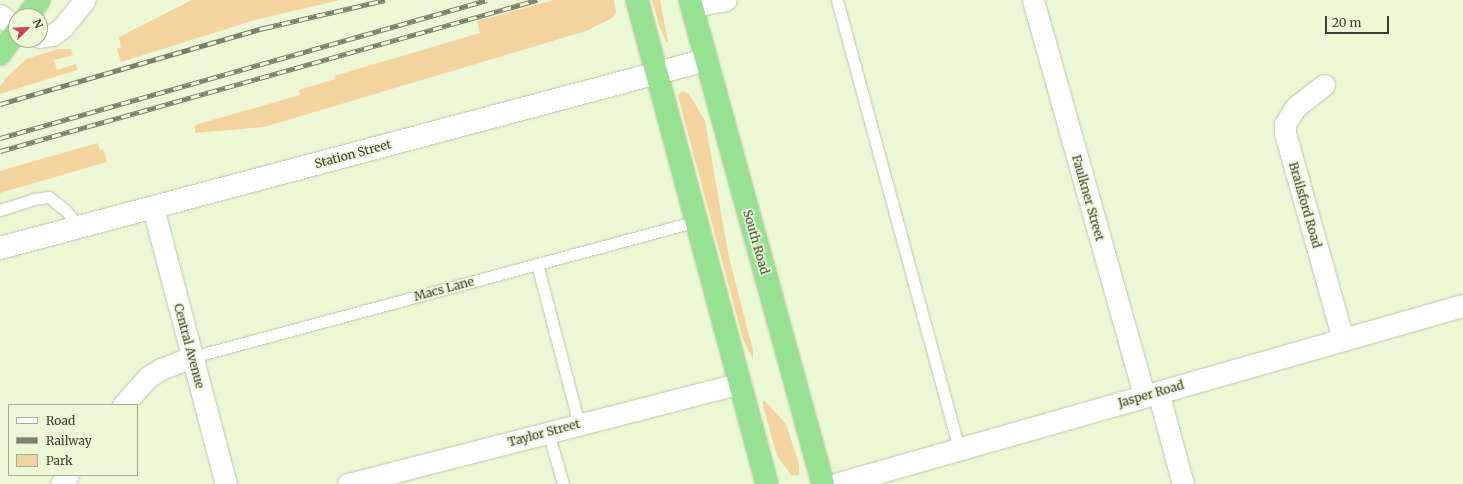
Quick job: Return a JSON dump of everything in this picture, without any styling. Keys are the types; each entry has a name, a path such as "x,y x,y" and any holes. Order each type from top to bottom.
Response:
{"highway":[{"path":"637,0 767,484"},
{"name":"South Road","path":"691,3 824,484"},
{"path":"0,54 8,43"}],"main road":[{"name":"Station Street","path":"0,248 706,60"},
{"name":"Jasper Road","path":"839,484 1463,306"}],"street":[{"path":"48,35 62,28 84,0"},
{"path":"691,3 725,0"},
{"name":"Faulkner Street","path":"1033,0 1151,394 1183,484"},
{"name":"Brailsford Road","path":"1324,85 1295,108 1285,124 1285,133 1343,340"},
{"name":"Central Avenue","path":"153,208 226,484"},
{"path":"124,404 148,377 161,369 192,357"},
{"name":"Taylor Street","path":"348,484 740,383"},
{"path":"61,484 67,476"}],"lane":[{"path":"837,0 959,450"},
{"path":"0,210 33,199 49,197 66,211 80,227"},
{"name":"Macs Lane","path":"192,357 697,221"},
{"path":"537,264 579,424"},
{"path":"548,432 563,484"}],"green space":[{"path":"192,0 340,0 255,20 121,62 117,49 121,47 119,37"},
{"path":"554,0 614,0 616,12 612,18 586,31 264,127 195,133 195,125 300,95 299,90 335,79 334,76 480,33 477,21"},
{"path":"652,0 660,0 668,42 666,42 659,25"},
{"path":"58,49 71,49 73,55 54,60 57,70 76,64 77,70 0,94 0,86 6,78 26,59"},
{"path":"682,91 689,94 705,121 729,258 753,350 753,360 743,339 678,96"},
{"path":"97,143 100,150 103,149 107,162 0,193 0,171"},
{"path":"765,401 786,424 799,464 799,475 792,476 777,456 762,402"}],"railway":[{"path":"0,104 264,28 385,0"},
{"path":"0,138 487,0"},
{"path":"0,151 537,0"}]}
